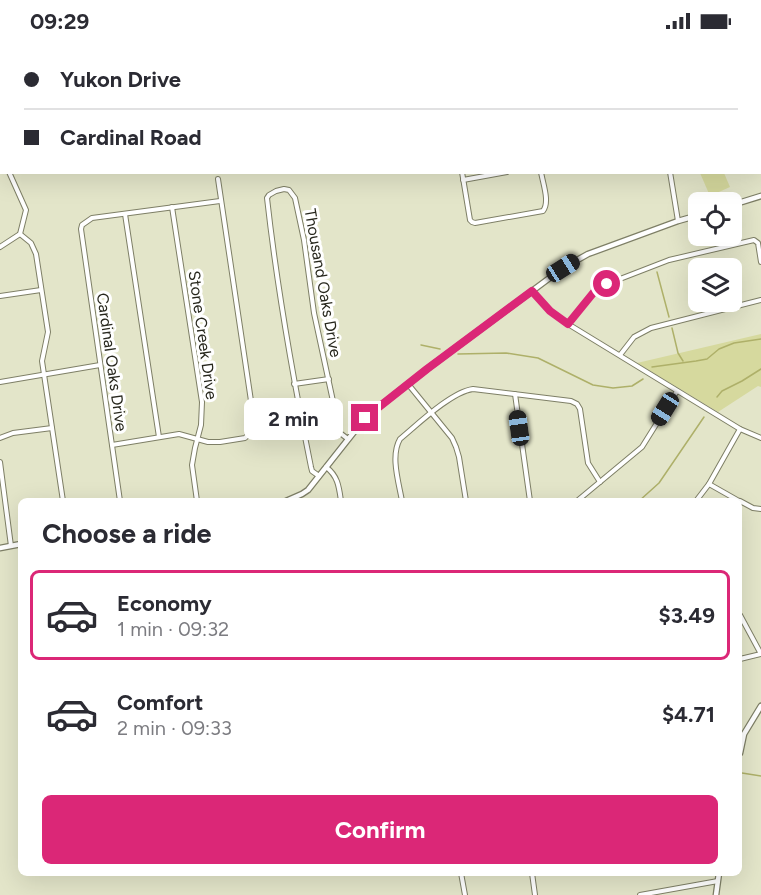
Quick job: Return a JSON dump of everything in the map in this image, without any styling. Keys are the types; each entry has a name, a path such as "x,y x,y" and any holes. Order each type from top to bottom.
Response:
{"street":[{"path":"0,247 20,234 26,210 10,174"},
{"path":"462,174 470,219 472,222 480,223 540,213 545,209 546,203 541,174"},
{"path":"463,180 496,174"},
{"path":"670,174 678,221"},
{"path":"112,445 178,434 208,442 220,442 245,438 252,431 254,421 218,179"},
{"name":"Thousand Oaks Drive","path":"319,476 312,471 294,384 267,198 276,190 289,190 295,198 304,240 314,313 340,433 348,439"},
{"path":"742,202 761,196"},
{"path":"159,437 125,214 220,201"},
{"name":"Stone Creek Drive","path":"172,207 202,402 202,419 192,465 197,498"},
{"name":"Cardinal Oaks Drive","path":"120,498 81,232 82,227 92,218 125,214"},
{"path":"293,498 302,494 319,476 365,418 532,291 580,257 688,218"},
{"path":"20,234 31,243 36,254 48,332 42,361 63,498"},
{"path":"568,324 594,292 607,284 669,260 754,240 758,243 761,262"},
{"path":"0,296 41,290"},
{"path":"532,291 550,311 568,324 740,429 761,438"},
{"path":"620,355 634,337 651,328 761,300"},
{"path":"0,382 100,364"},
{"name":"Thousand Oaks Drive","path":"294,384 329,379"},
{"path":"408,384 452,438 456,447 465,498"},
{"path":"402,498 395,459 395,448 400,439 456,395 467,390 478,389 571,401 577,405 580,409 588,464 600,482"},
{"path":"581,498 642,447 677,391"},
{"path":"515,394 530,498"},
{"path":"0,438 52,428"},
{"path":"698,498 709,484 740,429"},
{"path":"0,462 11,546"},
{"path":"326,467 337,481 340,498"},
{"path":"709,484 734,498"},
{"path":"742,502 761,509"},
{"path":"0,548 18,545"},
{"path":"742,619 761,654 742,659"},
{"path":"742,744 744,734 761,706"},
{"path":"462,876 465,895"},
{"path":"532,876 535,895"},
{"path":"716,895 719,876"},
{"path":"640,895 718,881"}],"green space":[{"path":"700,174 724,174 730,187 719,192 708,192"},
{"path":"761,334 761,387 758,386 718,412 637,363"}],"waterway":[{"path":"657,272 669,317"},
{"path":"672,328 678,353 683,361"},
{"path":"652,367 707,359 719,349 734,343 761,339"},
{"path":"421,345 440,349"},
{"path":"458,354 506,353 538,358 593,385 613,388 632,386 643,379"},
{"path":"717,397 722,391 761,369"},
{"path":"642,498 659,483 704,417"},
{"path":"742,773 761,776"}],"route":[{"path":"365,418 532,291 550,311 568,324 586,300 607,284"}]}
